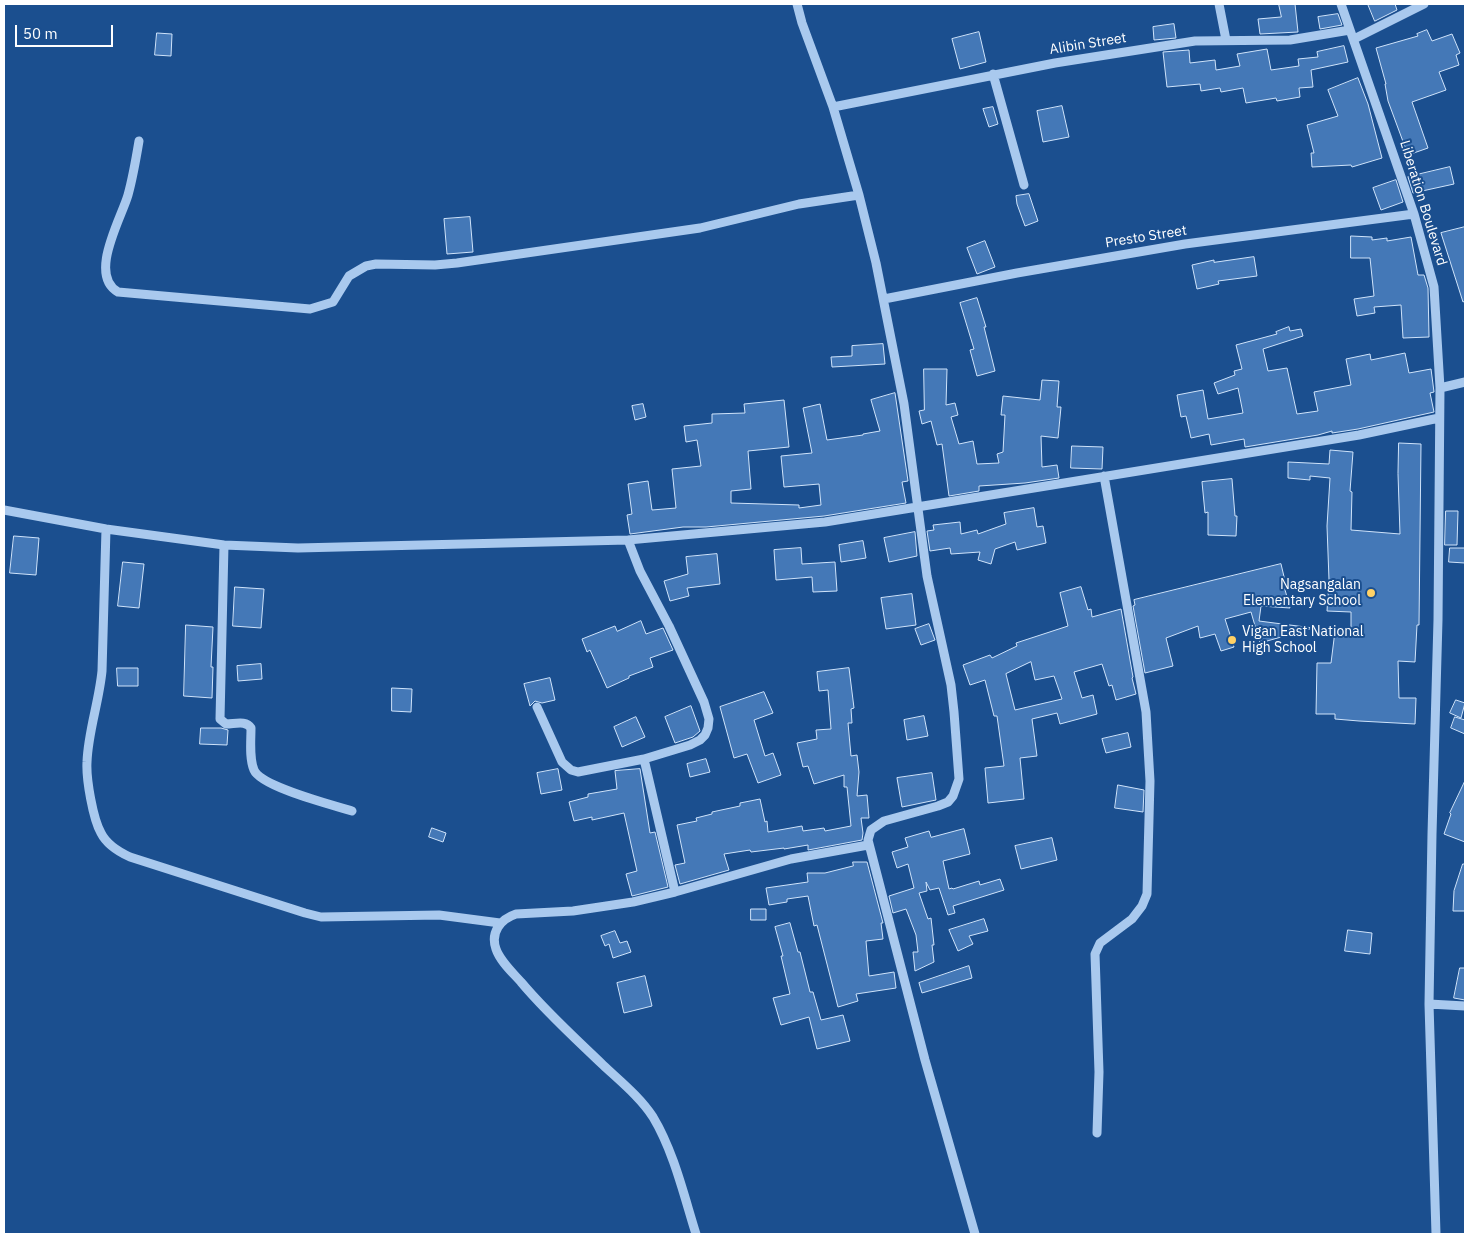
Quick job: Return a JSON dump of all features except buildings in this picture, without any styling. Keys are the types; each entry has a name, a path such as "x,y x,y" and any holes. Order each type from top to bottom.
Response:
{"street":[{"path":"797,4 802,23 833,107 859,195 884,299 904,404 927,576 952,685 959,779 953,796 948,802 938,806 892,818 875,826 869,835 868,845 925,1060 975,1234"},
{"path":"1219,4 1226,40"},
{"name":"Liberation Boulevard","path":"1341,4 1414,214 1434,287 1440,388 1438,620 1429,1004 1436,1234"},
{"name":"Alibin Street","path":"833,107 992,74 1195,41 1290,40 1352,34 1424,4"},
{"path":"992,74 1024,185"},
{"path":"139,141 129,193 108,248 106,277 110,286 118,292 310,308 333,302 349,276 370,265 457,263 700,228 799,204 859,195"},
{"name":"Presto Street","path":"884,299 1017,273 1185,244 1414,214"},
{"path":"1440,388 1465,382"},
{"path":"4,510 106,529 224,544 298,548 628,540 825,522 1359,435 1439,418"},
{"path":"1097,1133 1099,1072 1095,954 1100,943 1132,919 1142,906 1147,894 1150,782 1146,712 1104,476"},
{"path":"106,529 102,671 100,693 86,762 87,781 97,824 101,834 108,843 120,853 130,857 305,913 321,916 440,915 500,922"},
{"path":"537,708 562,762 571,770 578,772 644,759 690,745 705,735 709,719 704,702 669,626 640,572 628,540"},
{"path":"224,544 220,719 226,724 245,723 249,725 251,728 252,761 255,773 261,778 279,788 352,811"},
{"path":"644,759 675,892"},
{"path":"696,1234 666,1142 652,1116 638,1098 552,1018 501,958 494,940 496,931 500,922 516,914 590,908 633,902 791,860 868,845"},
{"path":"1429,1004 1465,1006"}],"place":[{"name":"Nagsangalan Elementary School","path":"1371,593"},
{"name":"Vigan East National High School","path":"1232,640"}]}
